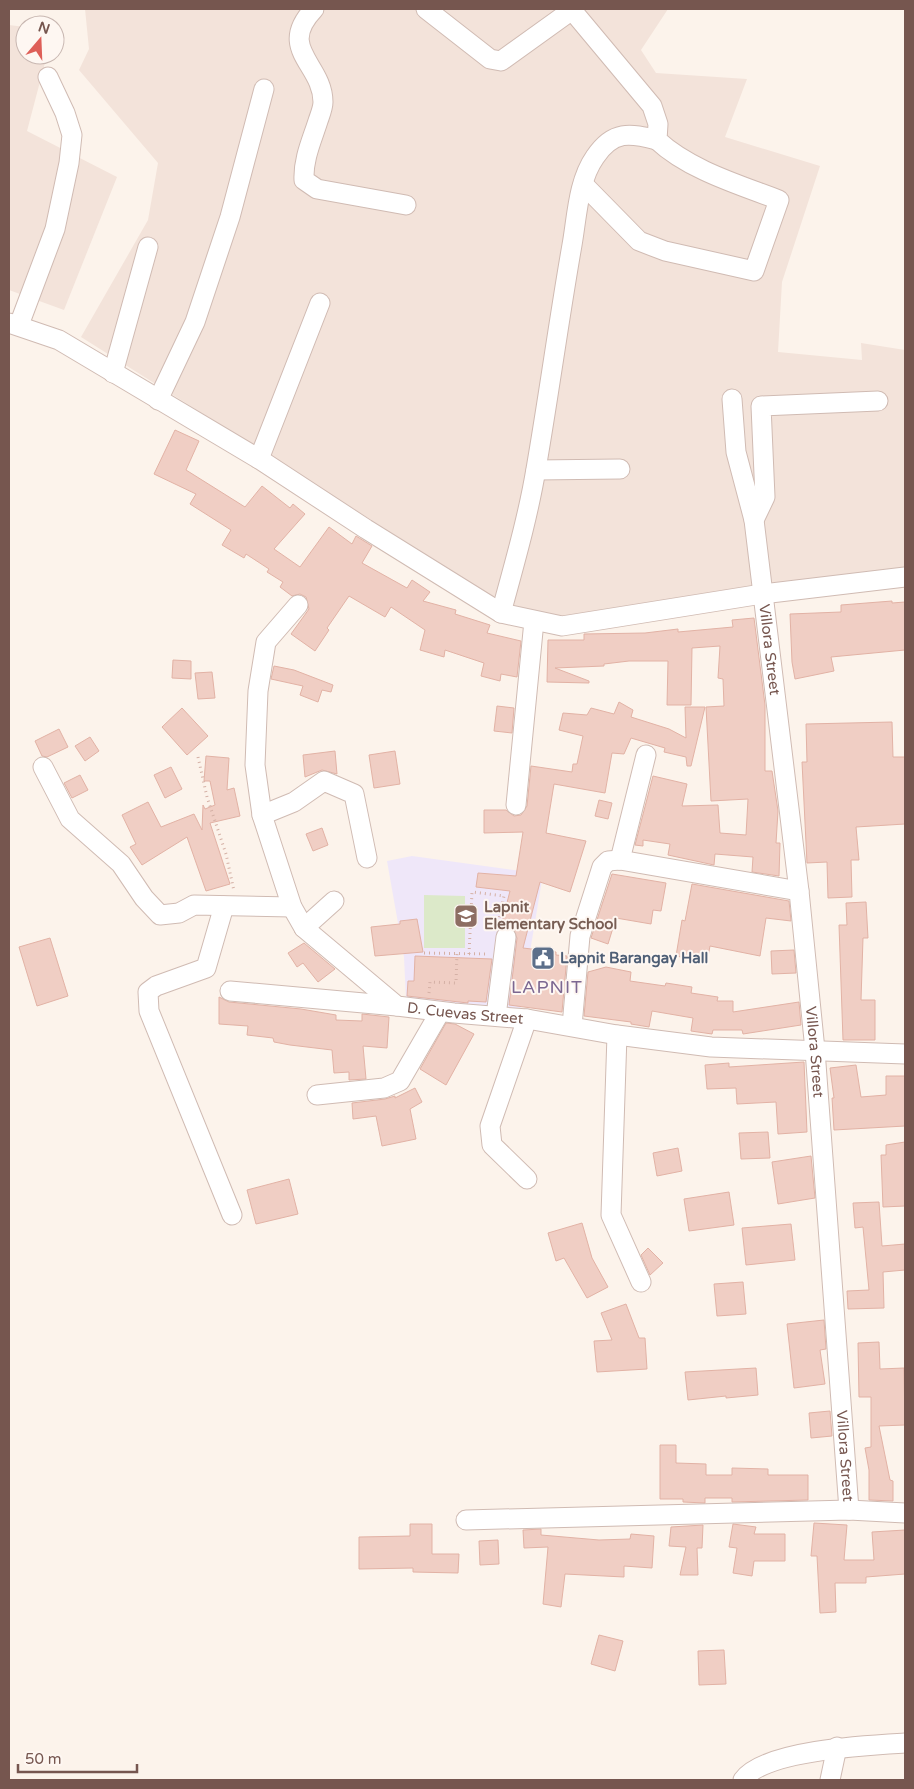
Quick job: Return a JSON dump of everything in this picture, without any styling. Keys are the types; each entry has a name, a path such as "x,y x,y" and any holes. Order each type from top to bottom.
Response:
{"street":[{"path":"314,9 300,30 299,46 321,86 323,104 303,166 304,180 316,189 406,205"},
{"path":"426,9 490,59 501,61 571,10 652,106 658,124 658,140"},
{"path":"48,77 65,113 72,135 70,162 55,229 14,324 59,340 259,459 375,535 501,613 562,626 762,594 905,577"},
{"path":"158,400 195,322 230,217 264,89"},
{"path":"501,613 516,559 536,470 554,347 583,184 594,157 613,138 632,133 658,140 665,147 716,176 779,200 754,271 665,251 639,241 583,184"},
{"path":"113,373 148,248"},
{"path":"259,459 320,303"},
{"name":"Villora Street","path":"732,399 736,452 754,520 799,891 814,1050 849,1510"},
{"path":"754,520 765,497 761,406 878,401"},
{"path":"536,470 620,469"},
{"name":"D. Cuevas Street","path":"298,604 266,642 258,691 255,765 262,814 292,907 304,928 397,1006 434,1011 527,1018 616,1035 710,1048 905,1054"},
{"path":"516,805 534,621"},
{"path":"620,860 646,755"},
{"path":"42,768 70,819 121,864 144,898 160,915 179,913 194,905 292,907"},
{"path":"262,814 294,802 324,781 354,794 367,858"},
{"path":"572,1026 580,936 602,867 608,861 620,860 799,891"},
{"path":"304,928 334,901"},
{"path":"230,906 206,968 156,986 148,992 149,1011 232,1215"},
{"path":"496,1016 505,945"},
{"path":"230,991 397,1006"},
{"path":"317,1095 384,1088 400,1081 434,1011"},
{"path":"527,1018 490,1126 492,1145 528,1180"},
{"path":"616,1035 611,1215 641,1282"},
{"path":"466,1520 849,1510 905,1513"},
{"path":"743,1780 759,1768 782,1760 837,1747 905,1743"},
{"path":"830,1780 837,1747"}],"path":[{"path":"198,757 207,797 226,854 232,881 230,906"},
{"path":"424,953 469,954 505,945 497,931 504,896 472,892 469,954"},
{"path":"434,1011 430,982 456,983 457,953"}],"shaded area":[{"path":"85,9 668,9 641,50 656,73 747,79 725,137 820,166 782,282 778,352 862,360 861,343 905,350 905,569 564,617 508,606 81,337 148,220 158,163 79,70 89,49"},
{"path":"9,25 15,26 15,65 44,65 27,131 117,177 64,310 9,290"},
{"name":"Lapnit Elementary School","path":"412,856 543,874 520,1012 406,1000 404,957 387,861"}],"green space":[{"path":"424,895 465,896 465,948 424,948"}],"building":[{"path":"175,430 199,441 186,470 245,507 262,486 290,508 293,504 305,514 274,549 300,567 329,527 352,544 356,536 372,546 362,563 407,588 412,580 430,592 423,601 456,610 455,614 490,625 487,633 521,641 517,677 501,674 500,681 481,676 484,663 445,650 444,657 420,650 425,630 391,607 385,617 349,596 327,628 329,630 315,651 291,634 309,609 306,597 300,594 292,596 280,587 283,582 267,572 269,569 246,554 244,558 222,545 231,530 190,504 196,494 154,474"},
{"path":"892,601 892,603 905,602 905,650 831,657 834,671 795,679 792,662 790,614 841,612 841,605"},
{"path":"754,618 765,705 765,771 772,771 778,811 776,843 780,843 779,876 752,872 753,857 715,854 714,865 668,855 670,844 643,840 643,846 635,845 653,776 687,784 682,806 718,805 720,833 746,835 748,799 711,801 706,707 724,706 723,679 718,678 720,646 692,648 691,705 667,705 668,661 629,661 604,664 604,666 555,668 589,681 589,683 547,682 548,640 584,640 584,634 645,633 678,629 678,632 733,627 732,620"},
{"path":"173,660 191,661 191,679 172,678"},
{"path":"274,666 294,670 333,685 331,692 322,690 318,702 300,695 303,686 271,679"},
{"path":"212,672 215,698 198,699 195,673"},
{"path":"619,702 633,710 631,717 669,729 686,738 685,707 705,707 691,766 687,766 686,757 664,752 665,748 631,738 624,754 612,753 605,793 554,784 546,833 586,841 570,892 540,882 523,948 556,952 556,955 567,956 562,1012 509,1005 517,938 512,928 501,926 510,891 476,887 478,873 516,876 523,832 484,833 484,810 506,810 514,816 521,815 527,806 531,766 572,772 573,764 577,764 583,736 559,730 563,713 587,715 591,708 614,714"},
{"path":"497,706 514,708 512,733 494,731"},
{"path":"182,708 208,736 187,755 162,727"},
{"path":"892,722 893,757 905,757 905,824 856,827 859,860 851,860 852,897 828,898 827,862 807,863 802,762 807,762 806,724"},
{"path":"59,729 68,747 47,757 42,756 35,741"},
{"path":"90,737 99,751 85,761 75,746"},
{"path":"335,751 337,774 322,770 305,777 303,755"},
{"path":"395,751 400,784 374,788 369,755"},
{"path":"206,756 229,758 227,790 234,788 240,816 210,823 230,884 206,891 187,837 142,865 130,847 136,844 122,815 148,802 161,827 194,814 202,830 203,805 205,809 215,805 210,781 204,781"},
{"path":"171,767 182,789 165,798 154,775"},
{"path":"80,775 88,790 72,798 64,783"},
{"path":"599,800 612,803 608,819 595,816"},
{"path":"322,828 328,845 313,851 306,834"},
{"path":"612,874 666,883 661,911 653,910 651,924 616,918 608,944 591,938"},
{"path":"692,884 789,901 791,921 766,918 760,956 710,946 707,962 676,956 682,920 685,921"},
{"path":"866,902 868,938 863,938 861,1000 875,1000 875,1040 843,1040 839,925 847,925 846,903"},
{"path":"417,919 423,952 375,956 371,927 400,924 400,921"},
{"path":"50,938 68,996 37,1006 19,947"},
{"path":"304,943 335,969 318,982 303,963 297,967 288,953"},
{"path":"794,950 796,973 772,974 771,951"},
{"path":"415,956 492,959 486,1002 468,1001 468,1003 407,996 408,981 414,981"},
{"path":"606,967 631,972 630,981 665,986 666,983 692,987 691,993 718,997 717,1001 733,1001 733,1012 799,1002 801,1025 743,1034 742,1030 713,1030 712,1034 691,1031 693,1018 652,1011 649,1027 631,1024 631,1022 584,1016 588,972"},
{"path":"219,997 229,1002 301,1009 336,1015 336,1020 362,1021 362,1014 389,1017 387,1048 363,1046 366,1079 349,1080 349,1072 334,1073 332,1050 274,1042 273,1038 247,1035 248,1026 219,1024"},
{"path":"446,1023 455,1024 474,1034 446,1085 420,1069"},
{"path":"804,1062 807,1132 778,1134 776,1102 737,1104 736,1088 707,1089 705,1065 729,1063 729,1067"},
{"path":"856,1065 861,1097 886,1095 886,1076 905,1076 905,1126 834,1130 832,1098 834,1098 830,1068"},
{"path":"415,1088 422,1102 410,1109 416,1139 382,1146 376,1116 353,1119 352,1103 395,1096 395,1098"},
{"path":"768,1132 770,1158 741,1159 739,1133"},
{"path":"905,1142 905,1206 883,1207 881,1155 886,1155 886,1145"},
{"path":"678,1148 682,1171 657,1176 653,1153"},
{"path":"811,1156 815,1198 778,1204 772,1162"},
{"path":"289,1179 298,1214 256,1224 247,1190"},
{"path":"729,1192 734,1225 689,1231 684,1199"},
{"path":"879,1202 882,1246 905,1244 905,1270 883,1272 884,1308 848,1309 847,1291 869,1290 863,1227 855,1228 853,1203"},
{"path":"582,1223 592,1258 608,1287 587,1298 564,1258 556,1261 548,1233"},
{"path":"791,1224 795,1260 746,1265 742,1228"},
{"path":"648,1248 663,1263 650,1275 641,1255"},
{"path":"743,1282 746,1314 717,1316 714,1284"},
{"path":"626,1304 639,1338 645,1338 647,1369 597,1372 594,1341 612,1340 601,1313"},
{"path":"824,1320 826,1349 820,1350 825,1384 794,1388 787,1324"},
{"path":"879,1342 880,1369 904,1368 905,1425 879,1426 890,1480 893,1481 893,1501 869,1500 869,1470 865,1448 871,1447 871,1397 859,1397 858,1343"},
{"path":"756,1368 758,1395 688,1400 685,1372"},
{"path":"830,1411 832,1436 811,1438 809,1413"},
{"path":"660,1445 676,1445 676,1463 706,1464 706,1475 732,1475 732,1468 768,1469 768,1475 808,1475 808,1500 732,1502 732,1498 705,1498 705,1503 683,1502 683,1499 660,1499"},
{"path":"814,1523 847,1525 844,1560 874,1560 872,1532 905,1530 905,1574 866,1577 866,1583 835,1583 836,1612 820,1613 817,1556 811,1556"},
{"path":"410,1524 432,1524 432,1554 459,1554 458,1573 413,1572 413,1568 359,1569 359,1537 410,1536"},
{"path":"733,1524 756,1527 754,1534 785,1534 785,1561 754,1561 752,1576 733,1573 737,1548 729,1547"},
{"path":"703,1525 702,1548 697,1548 698,1575 680,1575 686,1547 669,1546 671,1527"},
{"path":"541,1529 541,1535 599,1540 630,1539 631,1534 654,1536 652,1568 624,1566 624,1577 565,1574 561,1607 543,1604 548,1547 524,1548 523,1530"},
{"path":"498,1540 499,1564 480,1565 479,1541"},
{"path":"599,1635 623,1641 615,1671 591,1664"},
{"path":"724,1650 726,1684 699,1685 698,1651"}],"place":[{"name":"Lapnit Elementary School","path":"466,916"},
{"name":"Lapnit Barangay Hall","path":"543,958"}],"district":[{"name":"LAPNIT","path":"547,987"}]}
